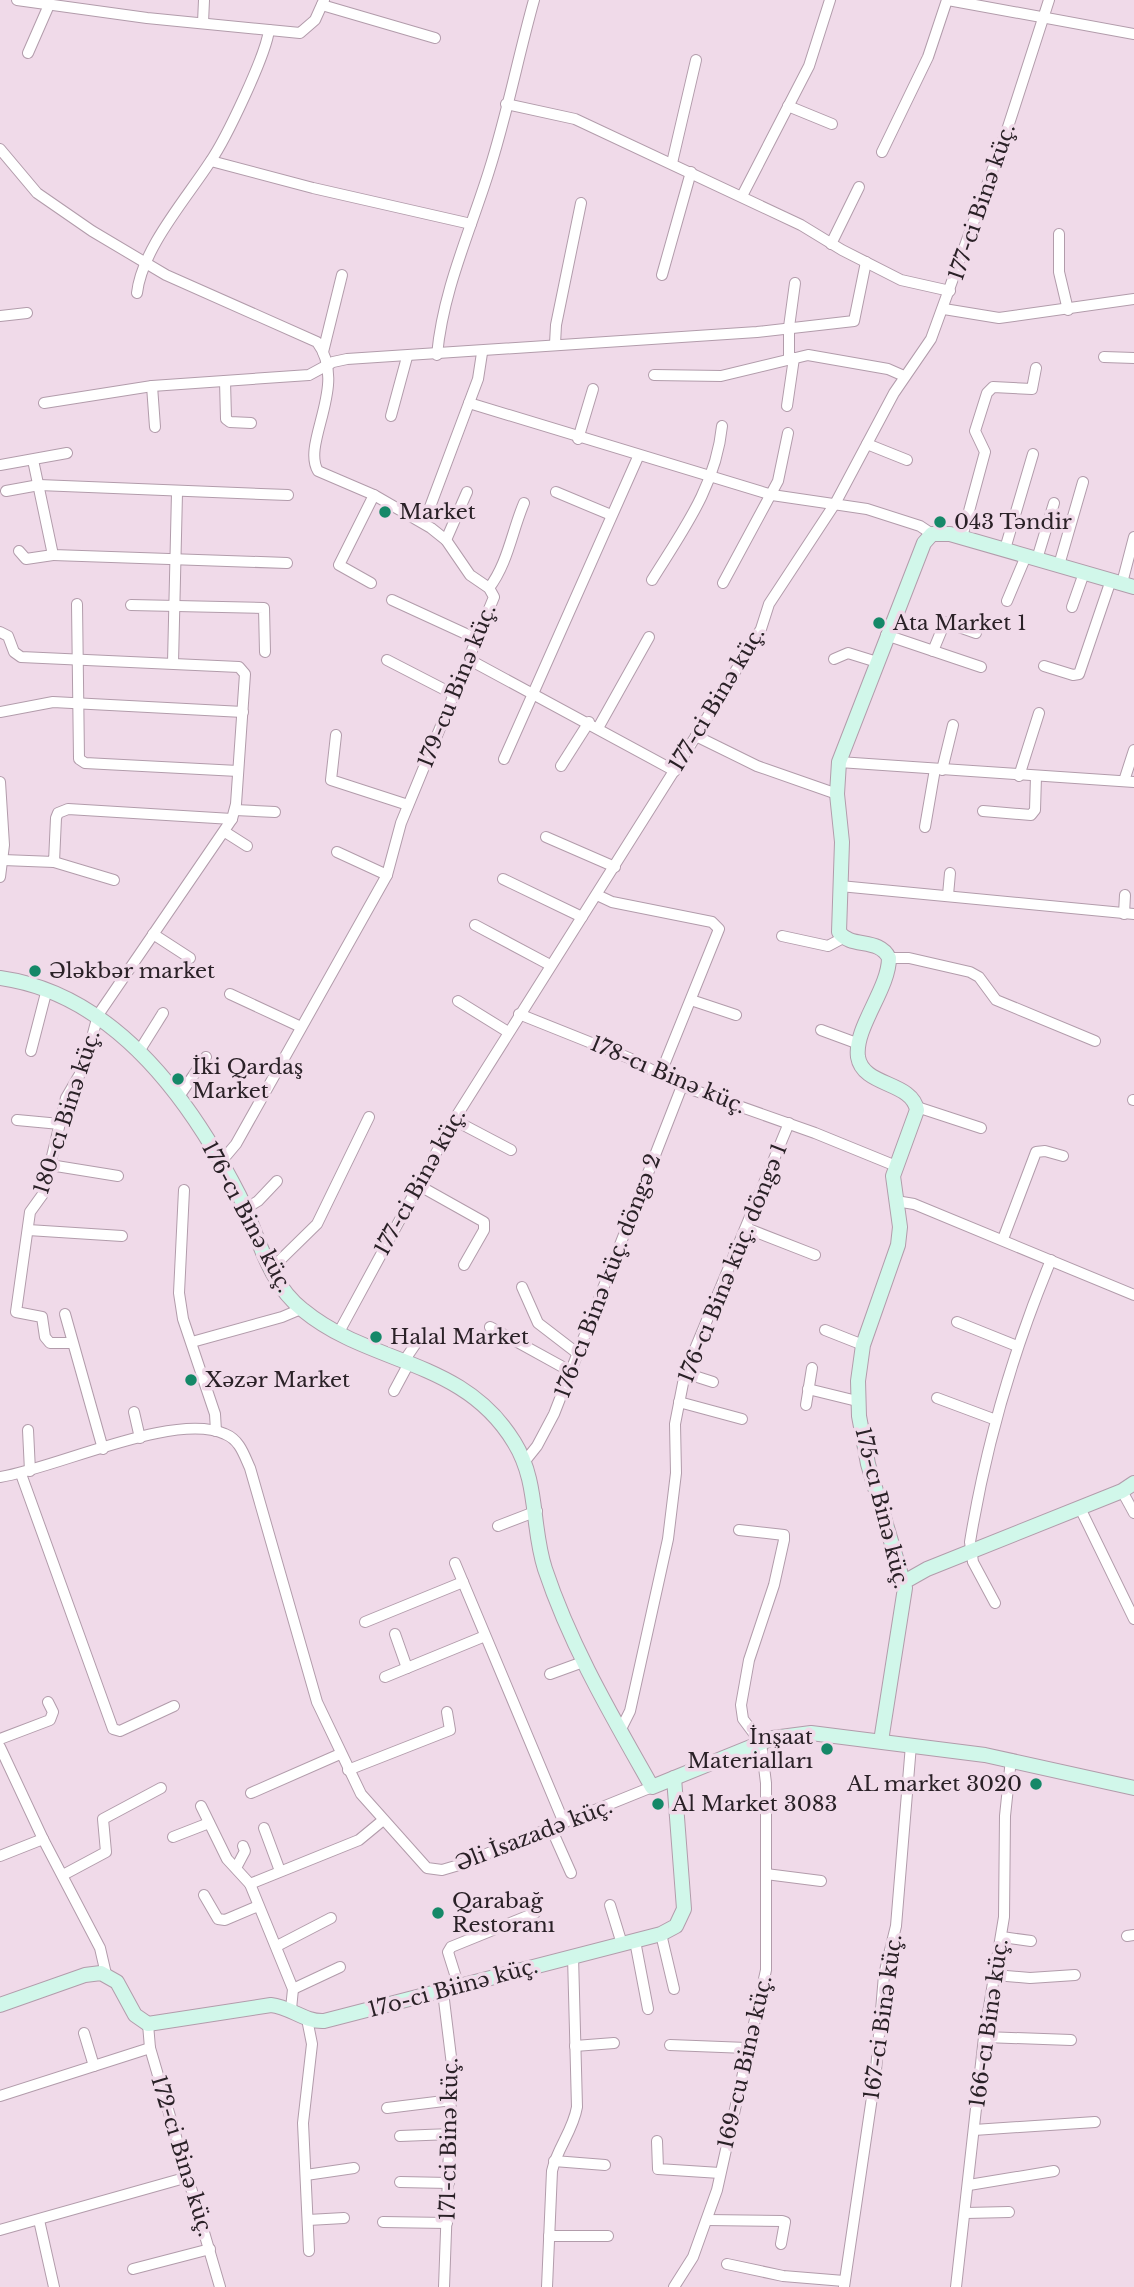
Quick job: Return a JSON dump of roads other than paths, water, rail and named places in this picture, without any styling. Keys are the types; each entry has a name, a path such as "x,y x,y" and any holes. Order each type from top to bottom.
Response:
{"street":[{"path":"17,0 203,23 305,32 323,2 435,38"},
{"path":"203,23 204,0"},
{"path":"437,355 440,321 490,169 534,0"},
{"path":"742,196 809,66 830,0"},
{"path":"882,152 928,57 948,0 1134,34"},
{"name":"177-ci Binə küç.","path":"339,1332 454,1120 675,771 761,629 769,604 836,502 904,376 931,339 950,292 1049,0"},
{"path":"28,53 50,5"},
{"path":"137,292 146,264 177,209 211,161 231,122 269,30"},
{"path":"672,163 696,60"},
{"path":"506,104 575,119 742,196 911,283 950,292"},
{"path":"788,106 832,124"},
{"path":"0,149 45,200 146,264 229,304 307,336 317,342 323,352"},
{"path":"211,161 313,188 471,224"},
{"path":"662,275 691,172"},
{"path":"831,244 859,187"},
{"path":"555,344 556,325 581,202"},
{"path":"1059,234 1059,272 1068,310"},
{"path":"44,403 152,386 309,374 348,359 482,353 555,344 757,332 853,321 866,262"},
{"path":"323,352 342,275"},
{"path":"787,406 791,359 789,327 795,283"},
{"path":"944,309 999,318 1134,299"},
{"path":"0,316 27,313"},
{"name":"179-cu Binə küç.","path":"220,1163 236,1144 387,875 408,805 494,597 489,589 470,575 446,540 424,523 374,495 324,475 314,466 329,387 328,366 323,352"},
{"path":"424,523 478,379 482,353"},
{"path":"654,375 721,376 791,359 817,356 888,369 904,376"},
{"path":"391,416 407,357"},
{"path":"1104,357 1134,358"},
{"path":"962,537 985,452 975,436 986,393 993,387 1032,389 1036,368"},
{"path":"225,381 226,419 230,422 251,423"},
{"path":"152,386 155,427"},
{"path":"578,439 593,389"},
{"path":"469,403 578,439 772,495 836,502 920,526 932,534"},
{"path":"652,580 711,477 719,454 722,426"},
{"path":"723,583 772,495 783,465 788,433"},
{"path":"867,444 906,460"},
{"path":"0,466 67,453"},
{"path":"1005,550 1033,454"},
{"path":"504,759 638,457"},
{"path":"33,460 53,555"},
{"path":"1059,565 1083,482"},
{"path":"6,491 39,485 177,493 288,495"},
{"path":"446,540 467,492"},
{"path":"556,492 611,515"},
{"path":"173,663 177,493"},
{"path":"371,583 340,565 374,495"},
{"path":"489,589 512,541 513,528 524,503"},
{"path":"1007,600 1031,557 1054,503"},
{"path":"1095,1041 996,1000 979,977 970,972 909,958 889,958 880,948 843,937 838,929 842,842 838,794 839,762 886,635 924,543 932,534 944,532 1122,583"},
{"path":"1044,666 1073,675 1079,674 1122,583 1134,537"},
{"path":"19,551 26,559 53,555 287,563"},
{"path":"1072,607 1084,573"},
{"path":"392,600 477,639"},
{"path":"77,604 80,659 78,756 81,762 238,771"},
{"path":"131,605 264,608 265,652"},
{"path":"933,651 945,622 976,633"},
{"name":"180-cı Binə küç.","path":"0,632 8,636 13,652 21,657 173,663 243,670 246,678 234,815 225,832 98,1015 86,1062 69,1091 43,1194 32,1208 16,1312 42,1317 45,1337 50,1343 72,1343"},
{"path":"886,635 981,667"},
{"path":"561,766 593,725 649,637"},
{"path":"834,659 848,653 877,662"},
{"path":"468,659 533,691 675,771"},
{"path":"387,660 453,694"},
{"path":"0,712 44,703 79,703 243,712"},
{"path":"1019,776 1038,713"},
{"path":"925,827 938,769 953,726"},
{"path":"336,734 331,780 408,805"},
{"path":"696,736 757,765 838,794"},
{"path":"839,762 1019,776 1129,781 1134,750"},
{"path":"983,811 1031,815 1035,810 1036,776"},
{"path":"0,782 3,860 0,877"},
{"path":"54,862 56,818 62,810 234,815 275,812"},
{"path":"225,832 247,846"},
{"path":"547,837 615,867"},
{"path":"337,852 387,875"},
{"path":"3,860 54,862 114,880"},
{"path":"948,895 950,873"},
{"path":"503,879 582,917"},
{"path":"840,886 1129,914 1125,895"},
{"path":"597,895 717,925 719,935 660,1074"},
{"path":"475,925 550,965"},
{"path":"153,934 190,958"},
{"path":"782,936 828,946 843,937"},
{"path":"889,958 887,972 859,1044 859,1059 864,1070 904,1093 917,1107 981,1128"},
{"name":"176-cı Binə küç.","path":"0,978 47,989 75,1000 98,1015 138,1053 178,1098 220,1163 245,1209 271,1269 301,1309 339,1332 445,1377 475,1396 503,1426 525,1461 537,1511 544,1565 583,1662 652,1787"},
{"path":"31,1051 47,989"},
{"path":"230,994 301,1027"},
{"path":"691,1000 736,1015"},
{"path":"458,1001 508,1032"},
{"path":"138,1053 163,1013"},
{"name":"178-cı Binə küç.","path":"519,1014 629,1058 682,1086 789,1123 895,1166"},
{"path":"821,1030 859,1044"},
{"path":"178,1098 206,1057"},
{"name":"176-cı Binə küç. döngə 2","path":"525,1461 537,1446 554,1414 682,1086"},
{"name":"175-cı Binə küç.","path":"881,1741 883,1713 905,1595 904,1582 895,1560 868,1464 857,1401 863,1345 898,1245 900,1227 893,1180 895,1166 917,1107"},
{"path":"271,1269 317,1223 369,1117"},
{"path":"17,1120 60,1124"},
{"path":"454,1120 511,1150"},
{"name":"176-cı Binə küç. döngə 1","path":"620,1731 630,1711 668,1538 676,1473 678,1402 685,1373 789,1123"},
{"path":"1003,1239 1036,1152 1045,1150 1063,1156"},
{"path":"50,1166 118,1176"},
{"path":"245,1209 258,1201 277,1181"},
{"path":"418,1185 484,1222 484,1230 464,1265"},
{"path":"0,1477 171,1430 216,1431 215,1414 183,1319 179,1293 184,1190"},
{"path":"896,1201 914,1204 1003,1239 1134,1295"},
{"path":"746,1228 815,1255"},
{"path":"27,1230 122,1237"},
{"path":"995,1603 970,1551 996,1420 1017,1346 1051,1260"},
{"path":"522,1287 538,1323 577,1353"},
{"path":"192,1342 282,1317 301,1309"},
{"path":"65,1314 103,1449"},
{"path":"957,1322 1017,1346"},
{"path":"490,1327 570,1371"},
{"path":"825,1330 863,1345"},
{"path":"394,1391 421,1336"},
{"path":"806,1405 811,1368"},
{"path":"685,1373 713,1382"},
{"path":"808,1389 857,1401"},
{"path":"937,1398 996,1420"},
{"path":"678,1402 742,1419"},
{"path":"134,1412 140,1438"},
{"path":"28,1430 25,1472 113,1729 120,1731 174,1706"},
{"name":"Əli İsazadə küç.","path":"216,1431 234,1439 250,1468 317,1702 340,1754 365,1802 427,1868 436,1871 459,1865 761,1742 811,1733 1011,1759 1134,1788"},
{"path":"904,1582 970,1551 1130,1487 1134,1513"},
{"path":"1080,1508 1134,1619"},
{"path":"498,1526 537,1511"},
{"path":"739,1530 784,1535 774,1585 749,1660 741,1705 743,1719 761,1742"},
{"path":"455,1563 564,1823"},
{"path":"365,1622 463,1582"},
{"path":"395,1634 407,1668"},
{"path":"385,1677 485,1636"},
{"path":"550,1674 583,1662"},
{"path":"0,1739 50,1720 53,1713 48,1702"},
{"path":"348,1770 450,1730 447,1712"},
{"name":"169-cu Binə küç.","path":"674,2287 693,2257 707,2220 766,1970 766,1783 761,1742"},
{"name":"167-ci Binə küç.","path":"844,2284 873,2096 884,1975 897,1916 911,1745"},
{"path":"0,1747 43,1839 100,1948 106,1974"},
{"path":"251,1793 340,1754"},
{"name":"166-cı Binə küç.","path":"956,2287 970,2185 984,2037 1002,1937 1006,1891 1006,1794 1011,1759"},
{"path":"674,1778 684,1909 676,1926 662,1934 674,1989"},
{"path":"63,1875 106,1852 103,1819 161,1788"},
{"path":"201,1806 227,1859 250,1884 278,1946 293,1989 291,2009"},
{"path":"250,1884 359,1840 382,1821"},
{"path":"173,1837 209,1824"},
{"path":"264,1828 280,1871"},
{"path":"551,1828 571,1873"},
{"path":"0,1856 43,1839"},
{"path":"236,1868 246,1851 243,1846"},
{"path":"766,1874 821,1881"},
{"path":"204,1895 218,1919 225,1920 258,1906"},
{"path":"610,1905 628,1943 648,2009"},
{"path":"459,1987 448,1952 451,1947 535,1913"},
{"path":"278,1946 331,1918"},
{"name":"17o-ci Biinə küç.","path":"307,2019 324,2021 662,1934"},
{"path":"1002,1937 1031,1941"},
{"path":"547,2287 554,2161 575,2120 573,1956"},
{"path":"293,1989 340,1967"},
{"path":"0,2005 85,1975 106,1974 117,1982 138,2019 148,2025 265,2005 291,2009 307,2019 312,2045 303,2105 309,2250"},
{"path":"995,1975 1030,1978 1075,1975"},
{"name":"171-ci Binə küç.","path":"443,1992 451,2047 452,2099 444,2287"},
{"name":"172-ci Binə küç.","path":"148,2025 150,2048 220,2287"},
{"path":"84,2033 93,2066"},
{"path":"984,2037 1070,2040"},
{"path":"575,2046 614,2043"},
{"path":"670,2045 747,2048"},
{"path":"0,2096 150,2048"},
{"path":"387,2108 452,2099"},
{"path":"974,2130 1095,2122"},
{"path":"400,2136 451,2134"},
{"path":"657,2141 658,2169 720,2173"},
{"path":"554,2161 605,2165"},
{"path":"306,2175 354,2168"},
{"path":"970,2185 1054,2171"},
{"path":"0,2230 188,2177"},
{"path":"400,2182 449,2183"},
{"path":"966,2213 1009,2212"},
{"path":"308,2220 344,2218"},
{"path":"39,2220 54,2287"},
{"path":"707,2220 782,2221 785,2222 781,2244"},
{"path":"383,2222 447,2223"},
{"path":"549,2236 608,2236"},
{"path":"133,2269 210,2249"},
{"path":"727,2264 783,2276 844,2284"}],"place":[{"name":"Market","path":"385,512"},
{"name":"043 Təndir","path":"940,522"},
{"name":"Ata Market 1","path":"879,623"},
{"name":"Ələkbər market","path":"35,971"},
{"name":"İki Qardaş Market","path":"178,1079"},
{"name":"Halal Market","path":"376,1337"},
{"name":"Xəzər Market","path":"191,1380"},
{"name":"İnşaat Materialları","path":"827,1749"},
{"name":"AL market 3020","path":"1036,1784"},
{"name":"Al Market 3083","path":"658,1804"},
{"name":"Qarabağ Restoranı","path":"438,1913"}]}
